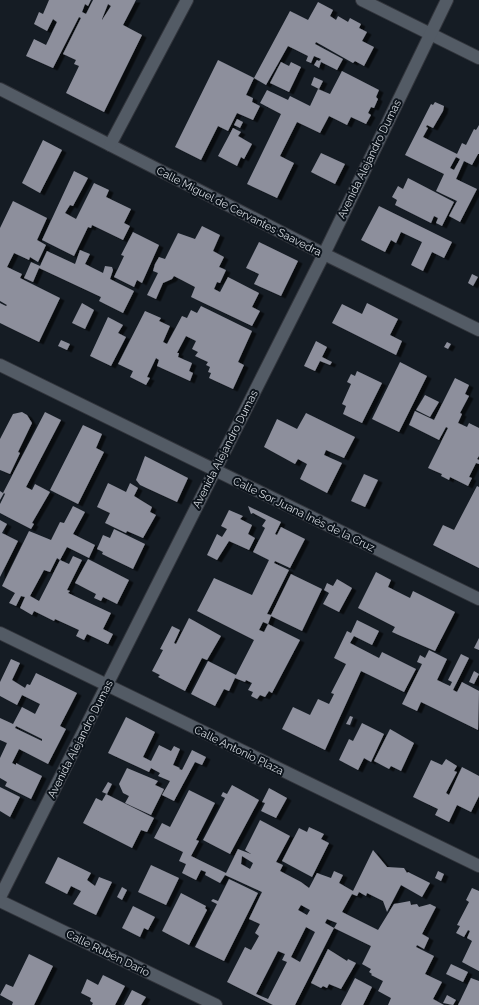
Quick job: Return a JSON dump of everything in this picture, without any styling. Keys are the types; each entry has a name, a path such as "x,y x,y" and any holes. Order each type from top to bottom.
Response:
{"street":[{"path":"110,145 187,0"},
{"path":"362,0 479,58"},
{"name":"Avenida Alejandro Dumas","path":"0,897 108,686 214,471 324,254 429,34 447,0"},
{"name":"Calle Miguel de Cervantes Saavedra","path":"0,89 324,254 479,330"},
{"name":"Calle Sor Juana Inés de la Cruz","path":"0,365 214,471 479,599"},
{"name":"Calle Antonio Plaza","path":"0,633 479,866"},
{"name":"Calle Rubén Darío","path":"0,901 216,1005"}],"building":[{"path":"49,0 91,0 88,6 85,4 82,12 86,14 93,0 136,0 123,25 142,35 104,112 66,93 79,66 74,64 76,60 63,54 81,18 79,17 53,68 26,56 34,39 46,45 57,22 53,19 47,31 34,24 39,12 43,14","holes":["108,4 111,6 102,20"]},
{"path":"318,2 333,10 330,16 336,20 338,16 348,22 350,18 361,24 359,28 367,32 362,41 374,47 364,66 355,61 353,63 316,42 315,44 343,59 337,70 321,62 319,68 314,65 317,60 319,61 321,59 314,56 311,63 306,61 308,56 288,46 266,85 254,78 290,11 308,20"},
{"path":"218,60 254,78 246,95 253,98 252,102 260,106 253,120 237,113 228,131 218,126 201,160 175,147"},
{"path":"281,62 289,66 291,62 301,67 289,92 270,83"},
{"path":"342,71 379,90 376,97 378,99 374,108 371,107 368,113 371,115 366,124 351,117 347,125 329,116 320,133 297,122 280,156 294,163 277,198 247,184 281,114 260,103 267,90 288,100 290,96 310,106 318,89 330,94"},
{"path":"314,77 323,81 319,89 311,85"},
{"path":"435,102 444,106 443,111 433,128 427,125 426,127 428,128 423,137 457,154 462,143 466,145 474,129 476,130 479,125 479,154 472,165 464,161 456,179 477,189 460,222 449,216 457,201 436,191 444,174 405,155 431,104 433,105","holes":["456,157 460,159 454,170 450,168"]},
{"path":"237,119 243,122 240,128 234,125"},
{"path":"233,128 241,132 238,136 252,144 244,159 241,157 237,166 218,156"},
{"path":"43,140 62,150 40,193 22,183"},
{"path":"321,153 345,164 335,184 311,172"},
{"path":"74,171 88,178 73,206 70,205 65,213 76,219 94,183 109,190 106,197 131,209 124,223 130,226 123,240 92,225 91,228 88,227 74,256 42,240"},
{"path":"408,178 454,202 442,226 436,223 438,218 434,216 431,223 395,205 397,200 392,197 398,186 403,189"},
{"path":"13,201 47,218 37,240 46,245 38,262 30,257 29,260 14,253 7,267 22,274 20,278 60,298 39,342 0,323 0,303 6,306 7,305 0,301 0,228"},
{"path":"379,206 452,242 444,258 432,252 423,271 411,265 422,242 401,232 396,243 391,240 385,252 361,240"},
{"path":"202,226 220,235 213,251 224,257 219,267 226,270 220,283 217,282 214,289 220,292 228,277 259,293 252,307 260,311 252,326 191,297 195,287 174,276 172,279 163,283 156,299 147,295 158,273 153,271 155,264 159,257 165,259 178,233 195,239"},
{"path":"133,232 159,245 142,283 137,280 134,287 114,277 124,256 121,255"},
{"path":"259,242 298,261 281,296 254,284 259,274 246,268"},
{"path":"80,250 90,254 85,264 103,273 105,266 112,267 113,270 110,279 134,291 123,313 99,301 101,297 39,268 33,282 24,278 31,262 40,266 47,251 75,264"},
{"path":"472,274 478,277 473,286 468,283"},
{"path":"82,303 94,310 85,329 72,323"},
{"path":"367,303 398,319 390,335 402,341 396,355 332,323 342,304 362,314"},
{"path":"201,306 252,331 238,362 244,365 233,389 209,378 211,373 208,372 210,367 206,365 208,362 195,356 198,352 192,349 196,341 186,336 177,353 179,353 178,357 192,363 189,371 193,373 190,381 157,366 159,360 156,358 147,377 150,378 146,385 130,377 133,371 118,364 145,311 161,318 159,321 170,326 163,342 167,344 182,316 187,318 191,310 197,313"},
{"path":"108,317 123,325 118,333 126,337 111,366 90,356"},
{"path":"61,340 70,344 67,350 58,346"},
{"path":"316,341 327,347 322,357 332,362 330,365 320,361 315,371 304,366"},
{"path":"447,342 451,344 448,349 444,347"},
{"path":"400,362 427,376 399,432 372,419"},
{"path":"357,371 382,383 362,423 343,414 346,406 342,404 351,384 347,382 351,374 355,376"},
{"path":"455,378 469,385 465,394 469,396 460,413 462,414 458,423 467,427 469,423 479,428 479,456 477,459 479,460 479,464 476,463 469,477 472,478 468,486 450,477 449,480 441,476 442,474 428,468 448,428 446,427 439,440 409,425 415,411 434,420"},
{"path":"425,395 439,402 430,417 416,410"},
{"path":"22,412 27,415 32,423 18,452 20,453 10,474 0,470 0,439 13,414"},
{"path":"45,412 61,420 26,487 32,490 35,484 50,492 32,523 34,524 31,529 0,513 0,504 5,494 4,493 0,500 0,491 3,493"},
{"path":"306,413 355,437 344,458 326,450 324,455 342,463 327,493 300,479 307,464 298,459 295,464 264,447 277,419 297,429"},
{"path":"83,425 102,434 96,448 104,452 78,504 50,490"},
{"path":"145,456 188,478 177,502 140,485 136,480"},
{"path":"364,474 378,480 365,507 351,501"},
{"path":"108,483 126,492 130,483 138,488 134,496 152,507 150,512 156,515 143,538 127,531 126,533 105,523 110,513 97,507"},
{"path":"477,486 479,487 479,568 433,545 443,525 454,530"},
{"path":"73,506 85,512 73,534 95,545 89,558 67,547 60,560 69,564 73,556 82,560 67,590 70,591 68,593 111,613 103,629 113,634 108,644 87,634 84,640 76,636 79,630 55,619 54,621 34,611 32,615 20,608 25,597 21,596 16,606 9,603 15,593 2,586 29,531 51,540 60,522 64,523","holes":["57,558 60,560 39,601 30,596 44,570 50,572"]},
{"path":"248,506 281,522 275,534 277,535 281,527 305,539 290,568 275,561 274,563 289,570 267,614 271,615 291,574 322,589 302,631 271,616 268,624 300,640 272,693 269,691 265,697 260,695 257,699 251,696 253,692 248,690 252,683 235,678 229,691 224,689 215,706 191,694 208,661 236,675 254,640 197,611 214,578 252,595 269,560 253,552 265,528 262,526 266,520 253,513 251,514","holes":["263,622 268,624 264,632 259,630"]},
{"path":"229,510 243,516 240,519 252,525 248,534 255,538 249,550 229,541 217,560 207,555 217,534 222,537 227,529 221,526"},
{"path":"0,520 7,524 2,533 18,541 0,577"},
{"path":"114,529 145,544 133,569 102,554 103,552 97,549 103,535 110,538"},
{"path":"88,559 129,580 117,604 103,597 101,601 94,598 96,594 75,583"},
{"path":"376,572 391,580 388,587 410,598 413,591 455,612 435,651 392,632 395,627 358,608"},
{"path":"337,579 352,588 339,612 323,604 329,593 324,590 327,583 333,586"},
{"path":"189,618 221,636 207,660 202,658 185,691 158,677 160,675 152,671 163,650 160,649 172,626 180,630 174,643 176,644"},
{"path":"357,620 379,631 372,645 354,636 350,643 379,658 382,652 416,669 404,692 361,671 325,750 282,729 293,707 310,715 318,699 329,704 334,694 331,693 346,664 334,658 347,631 351,633"},
{"path":"479,638 479,650 474,648"},
{"path":"429,650 447,659 437,680 450,686 452,682 448,680 461,654 469,658 453,690 457,692 462,682 479,691 478,730 421,702 417,711 402,704 422,664 417,662 420,655 425,658"},
{"path":"11,659 20,663 12,680 25,688 27,684 30,685 36,673 77,693 60,726 66,729 48,764 19,749 12,763 16,765 16,763 42,776 31,799 5,786 7,782 0,778 0,758 7,743 0,740 0,718 13,724 22,707 35,714 40,704 22,695 17,705 0,696 0,682","holes":["16,726 42,739 42,741 15,728"]},
{"path":"474,671 479,674 474,684 469,682"},
{"path":"350,716 353,717 350,725 346,724"},
{"path":"126,717 155,732 143,757 151,761 159,745 171,751 174,746 180,749 173,765 182,770 192,750 206,757 202,765 195,762 174,801 162,795 170,781 158,776 160,773 151,768 149,772 108,753"},
{"path":"362,723 384,734 371,762 364,758 358,770 339,760 349,739 353,741"},
{"path":"390,729 414,743 401,771 391,766 389,769 374,761"},
{"path":"446,759 457,766 454,771 457,772 446,793 449,795 462,767 479,776 479,796 471,812 457,805 449,822 435,815 438,809 413,797 431,760 442,765"},
{"path":"127,768 158,781 155,785 164,789 151,815 125,803 129,796 123,793 119,784"},
{"path":"108,782 112,784 107,794 102,792"},
{"path":"232,785 259,800 230,854 203,840 225,798 221,796 223,792 227,794"},
{"path":"0,787 20,797 10,817 0,811"},
{"path":"269,788 287,798 276,818 261,811 265,803 262,802"},
{"path":"189,790 215,803 196,840 199,841 191,856 226,873 238,849 251,854 245,850 260,820 290,836 276,862 283,865 280,871 309,888 317,873 331,878 334,871 343,875 339,883 353,891 373,850 387,867 404,868 407,873 408,872 430,883 422,897 401,885 387,912 383,901 367,893 366,896 359,892 357,896 352,894 342,912 378,930 394,904 410,901 411,905 417,904 419,907 430,904 436,907 422,934 429,938 424,949 417,945 416,947 434,956 425,974 442,982 433,999 444,1005 388,1005 391,998 378,991 383,981 371,975 372,974 369,972 371,969 362,964 371,946 334,928 295,1005 273,1005 227,982 245,947 251,950 259,936 255,933 260,924 249,919 262,892 225,875 220,883 205,875 206,872 201,870 196,880 182,873 186,864 179,861 183,852 154,838 162,823 170,827","holes":["242,856 253,863 250,869 241,864","301,905 310,910 307,915 298,910","327,919 337,923 334,928 325,923","306,927 315,932 300,962 291,957","278,951 285,954 282,960 287,962 268,999 256,994"]},
{"path":"106,794 154,818 147,832 141,830 132,848 83,823 96,798 102,801"},
{"path":"309,827 324,834 321,839 329,843 312,877 282,861 299,828 307,832"},
{"path":"58,857 91,873 87,880 95,886 99,877 112,882 96,915 73,904 81,891 71,886 67,894 45,883"},
{"path":"151,865 179,878 166,905 138,892"},
{"path":"438,871 444,874 441,881 435,878"},
{"path":"229,879 258,893 224,961 195,947 217,904 211,901 213,899 218,901"},
{"path":"122,887 127,890 122,900 117,897"},
{"path":"472,888 479,891 479,971 462,962 472,941 467,938 470,931 468,930 464,937 456,933 460,926 457,925 469,902 466,900"},
{"path":"181,893 206,906 205,908 207,910 189,945 162,931"},
{"path":"133,906 155,917 148,930 144,928 140,937 122,928"},
{"path":"328,949 347,961 348,959 356,963 341,989 329,984 327,988 323,986 321,988 311,983"},
{"path":"29,954 53,966 34,1005 12,1005 13,1002 0,995 6,984 13,987"},
{"path":"451,964 468,972 463,982 446,974"},
{"path":"103,975 125,986 115,1005 92,1005 93,1003 90,1001 91,998 81,993 87,979 98,985"},
{"path":"355,978 372,987 363,1005 341,1005"},
{"path":"471,978 479,981 479,1005 458,1005"},
{"path":"132,990 146,997 141,1005 124,1005"},
{"path":"447,995 456,1000 453,1005 443,1003"}]}
